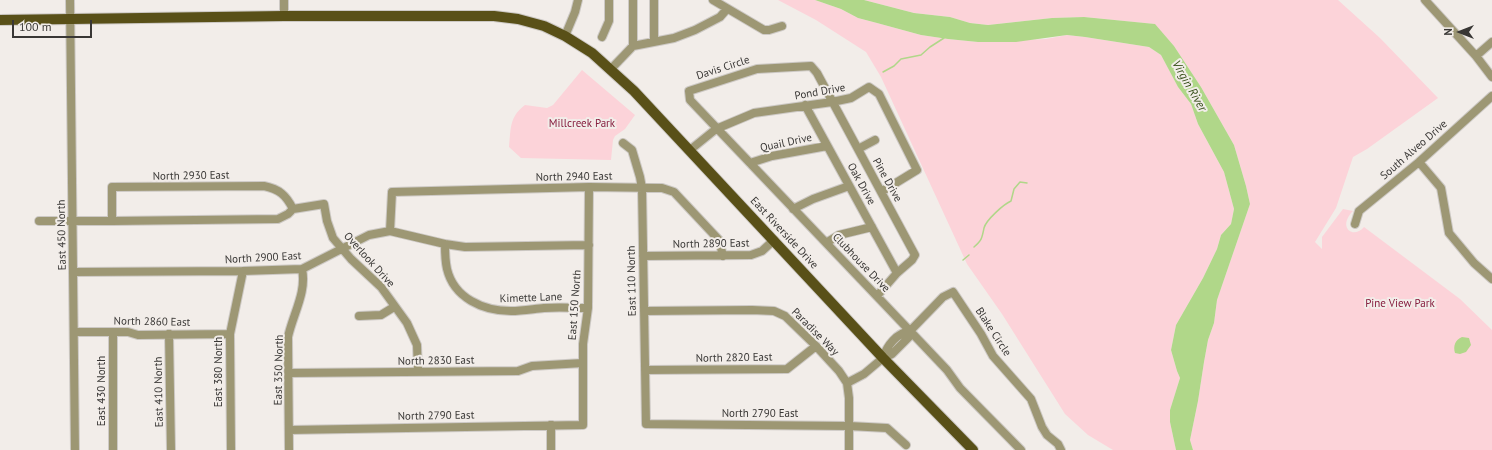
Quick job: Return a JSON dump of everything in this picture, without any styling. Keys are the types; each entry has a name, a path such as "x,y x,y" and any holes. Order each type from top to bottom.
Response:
{"main road":[{"name":"East Riverside Drive","path":"0,20 284,16 494,16 518,19 544,26 568,38 592,53 634,92 884,358 973,450"}],"street":[{"name":"East 450 North","path":"70,0 75,450"},
{"path":"284,0 284,16"},
{"path":"568,38 578,0"},
{"path":"602,37 609,21 609,0"},
{"path":"633,0 633,46"},
{"path":"654,0 654,42"},
{"path":"713,0 764,30 782,26"},
{"path":"1425,0 1476,56 1492,77"},
{"path":"610,70 633,46 674,38 695,30 720,17 727,9"},
{"path":"1476,56 1492,42"},
{"name":"Davis Circle","path":"689,91 757,69 811,66"},
{"name":"Pine Drive","path":"811,66 817,73 915,254 912,260 897,273 877,296"},
{"name":"Pond Drive","path":"690,150 716,129 754,112 832,102 851,98 869,87 879,94 917,170 881,192"},
{"name":"Clubhouse Drive","path":"689,91 690,100 716,129 877,296 947,370 960,388 1021,450"},
{"name":"South Alveo Drive","path":"1355,224 1359,211 1419,162 1492,96"},
{"name":"Oak Drive","path":"805,105 897,273"},
{"path":"858,150 875,140"},
{"name":"East 110 North","path":"623,143 632,150 642,188 646,424"},
{"name":"Quail Drive","path":"750,163 772,156 827,146"},
{"path":"1419,162 1441,188 1449,233 1474,263 1492,279"},
{"name":"North 2930 East","path":"112,221 112,187 264,186 282,192 293,208"},
{"path":"793,209 813,199 850,186"},
{"name":"North 2940 East","path":"390,231 392,192 589,187 662,188 674,192 720,240 722,256"},
{"name":"East 150 North","path":"583,425 583,344 588,308 589,187"},
{"name":"Overlook Drive","path":"293,208 324,204 327,221 334,238 351,259 381,288 407,323 418,345 418,372"},
{"path":"38,222 278,219 288,214 293,208"},
{"path":"826,243 839,235 872,226"},
{"name":"North 2900 East","path":"74,272 244,271 302,268 369,235 390,231 445,244 465,247 588,245"},
{"name":"North 2890 East","path":"643,256 751,255 762,251 774,240"},
{"name":"Kimette Lane","path":"445,244 445,260 451,280 458,291 467,299 481,306 496,310 512,311 545,308 588,308"},
{"name":"East 350 North","path":"289,450 288,337 302,294 304,279 302,268"},
{"name":"East 380 North","path":"230,450 230,334 244,271"},
{"name":"Blake Circle","path":"910,331 943,296 953,292 981,334 993,356 1031,399 1042,427 1047,435 1058,444 1061,450"},
{"path":"359,316 381,315 394,307"},
{"name":"Paradise Way","path":"644,311 774,311 785,316 816,346 839,371 847,383"},
{"path":"849,450 847,383 864,374 884,358 892,354 909,337 910,331"},
{"name":"North 2860 East","path":"74,332 128,332 138,335 230,334"},
{"name":"East 430 North","path":"113,332 113,450"},
{"name":"East 410 North","path":"169,334 171,450"},
{"name":"North 2820 East","path":"645,370 787,369 816,346"},
{"name":"North 2830 East","path":"289,373 518,371 532,366 583,363"},
{"name":"North 2790 East","path":"646,424 849,426 887,428 906,445"},
{"path":"551,425 551,450"},
{"name":"North 2790 East","path":"289,430 583,425"}],"green space":[{"path":"778,0 815,0 841,9 858,18 921,35 948,39 978,42 1046,39 1067,35 1149,47 1161,55 1178,87 1191,104 1198,124 1224,172 1234,209 1231,224 1221,235 1217,249 1203,278 1176,325 1171,350 1180,378 1170,410 1170,422 1176,450 1113,450 1088,435 1065,414 1002,314 967,264 881,77 866,52 816,20"},
{"name":"Pine View Park","path":"864,0 1338,0 1380,38 1438,98 1367,149 1353,157 1336,208 1315,242 1322,249 1322,237 1343,209 1353,211 1346,222 1348,230 1355,232 1360,231 1364,227 1460,299 1492,330 1492,450 1193,450 1190,440 1208,340 1214,323 1217,300 1250,204 1234,145 1201,87 1174,46 1154,24 1084,17 1052,18 988,25 970,23 950,17 914,13"},
{"name":"Millcreek Park","path":"582,70 635,115 625,129 615,136 613,140 611,160 521,158 509,147 513,119 516,114 525,105 547,108 553,105"}],"water":[{"name":"Virgin River","path":"815,0 864,0 914,13 950,17 970,23 988,25 1052,18 1084,17 1155,24 1174,46 1201,87 1234,145 1250,204 1217,300 1214,323 1208,340 1190,440 1193,450 1176,450 1170,422 1170,410 1180,378 1171,350 1176,325 1203,278 1217,249 1221,235 1231,224 1234,209 1224,172 1198,124 1191,104 1178,87 1161,55 1149,47 1067,35 1016,42 978,42 921,35 858,18 841,9"},
{"path":"1462,337 1469,338 1471,345 1466,352 1460,354 1455,353 1455,344"}],"waterway":[{"path":"883,72 894,66 901,59 921,55 944,38"},
{"path":"974,247 981,239 985,225 988,221 1011,201 1014,189 1020,182 1027,183"},
{"path":"963,260 969,255"}]}
